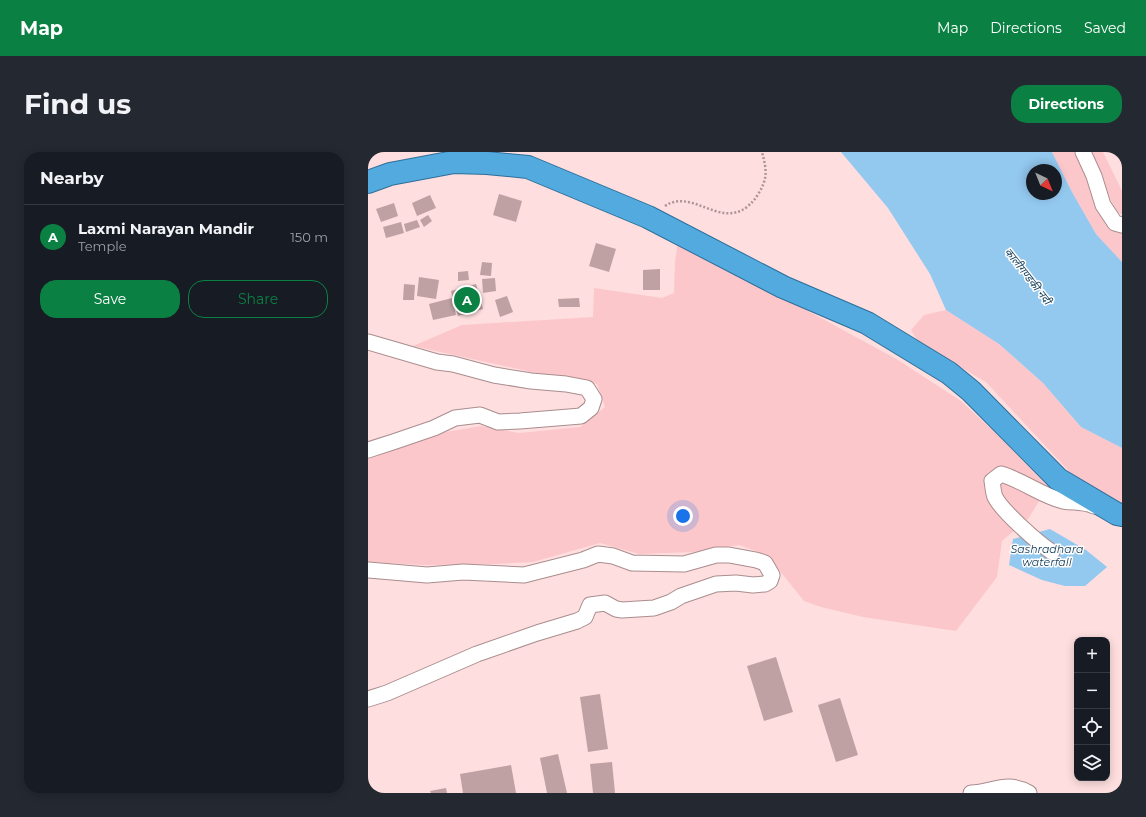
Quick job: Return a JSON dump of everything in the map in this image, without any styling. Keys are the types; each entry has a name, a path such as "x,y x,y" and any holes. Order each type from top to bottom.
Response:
{"highway":[{"path":"368,182 390,174 454,162 487,163 528,167 648,217 783,287 868,324 949,373 972,391 1058,479 1120,515"}],"street":[{"path":"1083,152 1094,176 1103,205 1115,223 1122,225"},
{"path":"368,342 436,362 453,364 494,375 587,388 594,399 591,408 581,416 498,422 480,415 455,418 434,428 368,450"},
{"path":"1052,552 1025,530 995,497 992,481 1001,474 1064,501 1084,502 1120,515"},
{"path":"368,570 427,575 463,572 524,575 583,560 598,554 613,556 632,563 658,562 684,564 716,555 730,555 765,563 772,575 770,580 765,584 716,584 681,596 671,602 654,608 622,610 616,609 605,603 590,605 585,617 577,621 477,654 387,693 368,698"},
{"path":"971,793 1002,786 1022,789 1029,793"}],"path":[{"path":"648,217 671,202 683,200 711,210 729,214 741,211 754,201 765,184 766,169 762,152"}],"shaded area":[{"path":"1052,152 1079,152 1122,232 1122,262 1096,234 1062,172 1062,164 1058,164"},
{"path":"1090,152 1103,152 1122,191 1122,214 1116,212"},
{"path":"678,240 898,360 961,401 1004,441 1048,487 1028,519 1002,541 997,577 956,631 863,617 821,607 804,601 767,555 739,545 695,552 639,554 600,543 533,562 424,565 368,562 368,456 440,433 481,426 519,433 580,427 605,407 597,384 536,373 413,346 462,325 593,317 594,288 662,298 674,293 675,262"},
{"path":"946,310 999,344 1043,383 1081,427 1122,448 1122,504 1077,480 986,382 919,343 911,330 924,315"}],"water":[{"name":"कालीगण्डकी नदी","path":"841,152 1052,152 1058,164 1026,164 1026,200 1062,200 1062,172 1096,234 1122,262 1122,448 1081,427 1043,383 999,344 946,310 930,274 888,208"},
{"name":"Sashradhara waterfall","path":"1050,529 1086,550 1107,567 1085,586 1065,586 1042,580 1009,565 1013,539"}],"building":[{"path":"499,194 522,201 516,222 493,215"},
{"path":"430,195 436,208 417,216 412,203"},
{"path":"394,203 398,216 381,222 376,209"},
{"path":"428,215 432,221 424,227 420,220"},
{"path":"417,220 420,227 406,232 404,224"},
{"path":"401,222 404,233 386,238 383,227"},
{"path":"596,243 616,249 609,272 589,266"},
{"path":"482,262 492,263 491,276 480,275"},
{"path":"660,269 660,290 643,290 643,270"},
{"path":"468,271 469,280 458,281 458,272"},
{"path":"419,277 439,280 436,299 417,296"},
{"path":"495,278 496,291 483,293 482,279"},
{"path":"404,284 415,285 414,300 403,300"},
{"path":"476,284 483,309 458,316 451,291"},
{"path":"507,296 513,312 500,317 495,300"},
{"path":"452,298 456,315 433,320 429,304"},
{"path":"579,298 580,307 559,307 558,299"},
{"path":"776,657 793,712 764,721 747,666"},
{"path":"600,694 608,749 588,752 580,697"},
{"path":"840,698 858,755 836,762 818,705"},
{"path":"558,754 567,793 547,793 540,758"},
{"path":"612,762 615,793 593,793 590,764"},
{"path":"511,765 516,793 463,793 460,774"},
{"path":"446,788 447,793 431,793 430,791"}],"place":[{"name":"Laxmi Narayan Mandir","path":"467,300"}]}
